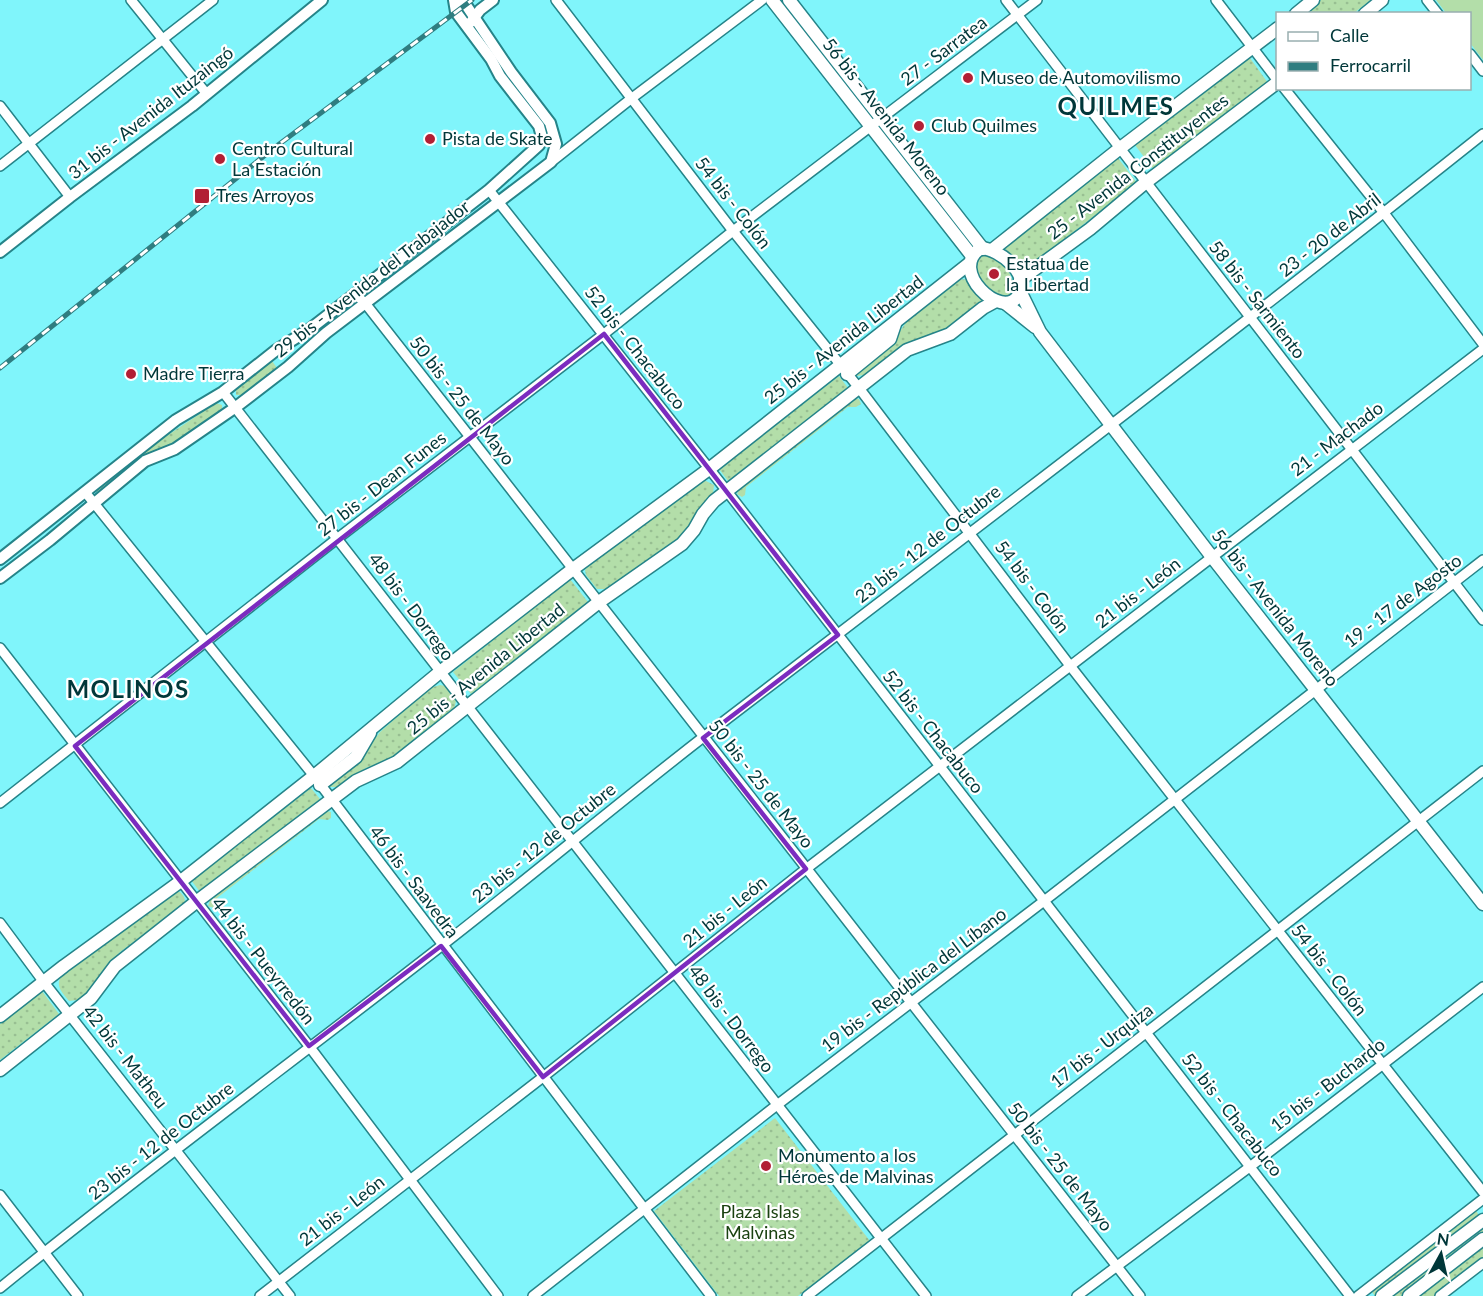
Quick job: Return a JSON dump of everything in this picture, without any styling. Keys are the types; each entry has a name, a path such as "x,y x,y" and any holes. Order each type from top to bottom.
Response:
{"main road":[{"name":"56 bis - Avenida Moreno","path":"772,0 876,124 987,249"},
{"name":"56 bis - Avenida Moreno","path":"789,0 971,260"},
{"path":"1298,12 1313,0"},
{"path":"1367,12 1382,0"},
{"name":"25 - Avenida Constituyentes","path":"987,249 1276,30"},
{"name":"25 - Avenida Constituyentes","path":"1020,286 1145,183 1276,84"},
{"path":"987,249 1010,261 1015,268 1020,286 1018,296 1013,301 992,300 977,285 972,276 971,260 987,249"},
{"name":"25 bis - Avenida Libertad","path":"0,1016 43,981 317,781 372,729 440,672 573,569 844,370 895,323 971,260"},
{"name":"56 bis - Avenida Moreno","path":"1020,286 1040,332 1483,904"},
{"name":"56 bis - Avenida Moreno","path":"1000,302 1040,332"},
{"name":"25 bis - Avenida Libertad","path":"0,1070 91,998 115,966 196,902 331,798 356,781 397,762 599,602 682,544 694,530 703,514 726,490 907,350 950,334 983,308 1000,302"},
{"path":"1382,1296 1483,1220"},
{"path":"1409,1296 1483,1239"}],"street":[{"path":"131,0 206,93"},
{"path":"0,166 213,0"},
{"name":"31 bis - Avenida Ituzaingó","path":"0,252 192,106 322,0"},
{"path":"493,0 480,10 475,17 466,26 456,12 456,0 466,5 475,17 511,72 550,123 556,144 548,164 533,151"},
{"name":"54 bis - Colón","path":"556,0 733,231 859,388 1071,667 1483,1192"},
{"name":"29 bis - Avenida del Trabajador","path":"0,578 50,540 145,461 175,449 236,407 288,367 326,333 464,226 762,0"},
{"name":"58 bis - Sarmiento","path":"1006,0 1483,620"},
{"name":"27 - Sarratea","path":"876,124 1036,0"},
{"path":"1216,0 1276,79"},
{"path":"1427,0 1436,12"},
{"name":"29 bis - Avenida del Trabajador","path":"0,559 176,420 223,392 275,351 355,294 489,190 540,145 542,137 538,126 466,26"},
{"path":"1471,55 1483,71"},
{"path":"1286,90 1384,213 1483,344"},
{"path":"0,106 70,197"},
{"name":"27 bis - Dean Funes","path":"0,803 338,538 604,334 733,231 876,124"},
{"name":"23 - 20 de Abril","path":"1110,424 1251,318 1483,134"},
{"name":"52 bis - Chacabuco","path":"489,190 726,490 1350,1296"},
{"path":"455,216 464,226"},
{"name":"50 bis - 25 de Mayo","path":"355,294 365,303 470,437 1140,1296"},
{"name":"21 - Machado","path":"1212,556 1483,349"},
{"path":"275,351 288,367"},
{"name":"48 bis - Dorrego","path":"223,392 926,1296"},
{"name":"23 bis - 12 de Octubre","path":"0,1288 309,1046 441,946 703,738 1110,424"},
{"name":"46 bis - Saavedra","path":"85,492 331,798 441,946 711,1296"},
{"path":"40,528 50,540"},
{"name":"21 bis - León","path":"260,1296 543,1077 806,868 1071,667 1212,556"},
{"name":"19 - 17 de Agosto","path":"1315,689 1483,560"},
{"name":"44 bis - Pueyrredón","path":"0,648 309,1046 498,1296"},
{"name":"19 bis - República del Líbano","path":"533,1296 1315,689"},
{"name":"17 bis - Urquiza","path":"807,1296 1483,771"},
{"name":"42 bis - Matheu","path":"0,923 290,1296"},
{"name":"15 bis - Buchardo","path":"1077,1296 1251,1166 1483,987"},
{"path":"0,1195 78,1296"},
{"path":"1358,1296 1483,1198"},
{"path":"1440,1296 1483,1263"}],"highlighted area":[{"path":"604,334 838,635 703,738 806,869 543,1077 441,946 309,1046 75,746"}],"green space":[{"path":"1321,0 1371,0 1355,12 1306,12"},
{"path":"1436,0 1483,0 1483,60 1471,44 1471,12 1445,12"},
{"path":"1250,58 1268,83 1153,169 1135,145"},
{"path":"1118,158 1137,183 1023,271 1004,247"},
{"path":"983,253 996,258 1006,268 1012,280 1012,294 1007,296 996,293 982,281 976,266 977,256"},
{"path":"967,279 981,297 982,302 948,328 913,341 898,349 864,375 857,376 855,373 894,340 907,321 957,280"},
{"path":"272,361 277,368 242,395 236,395 236,389"},
{"path":"839,376 848,388 728,481 719,469"},
{"path":"855,398 859,399 861,404 848,407 746,487 745,495 742,497 737,494 740,488"},
{"path":"216,403 222,405 222,410 184,438 144,455 98,492 96,491 159,441"},
{"path":"706,481 714,485 713,494 702,505 682,536 606,589 597,589 586,575 585,570 588,566 701,482"},
{"path":"570,579 588,602 471,694 453,672"},
{"path":"445,686 456,701 454,710 397,757 366,768 337,787 329,787 328,784 366,751 380,732 430,688"},
{"path":"311,788 320,799 200,892 191,880"},
{"path":"326,811 331,812 331,818 319,819 217,898 216,907 208,906 210,900"},
{"path":"176,892 180,892 184,897 184,906 120,952 88,993 78,1000 69,1001 59,987 61,976"},
{"path":"42,991 59,1014 0,1060 0,1024"},
{"name":"Plaza Islas Malvinas","path":"775,1118 870,1241 798,1296 719,1296 654,1211"},
{"path":"1475,1209 1480,1217 1375,1296 1372,1292"},
{"path":"1483,1224 1483,1232 1401,1296 1391,1296"},
{"path":"1483,1247 1483,1260 1437,1296 1418,1296"}],"railway":[{"path":"0,368 274,148 472,0"}],"place":[{"name":"Museo de Automovilismo","path":"968,78"},
{"name":"Club Quilmes","path":"919,126"},
{"name":"Pista de Skate","path":"430,139"},
{"name":"Centro Cultural La Estación","path":"220,159"},
{"name":"Tres Arroyos","path":"202,196"},
{"name":"Estatua de la Libertad","path":"994,274"},
{"name":"Madre Tierra","path":"131,374"},
{"name":"Monumento a los Héroes de Malvinas","path":"766,1166"}],"district":[{"name":"QUILMES","path":"1116,107"},
{"name":"MOLINOS","path":"128,690"}]}
